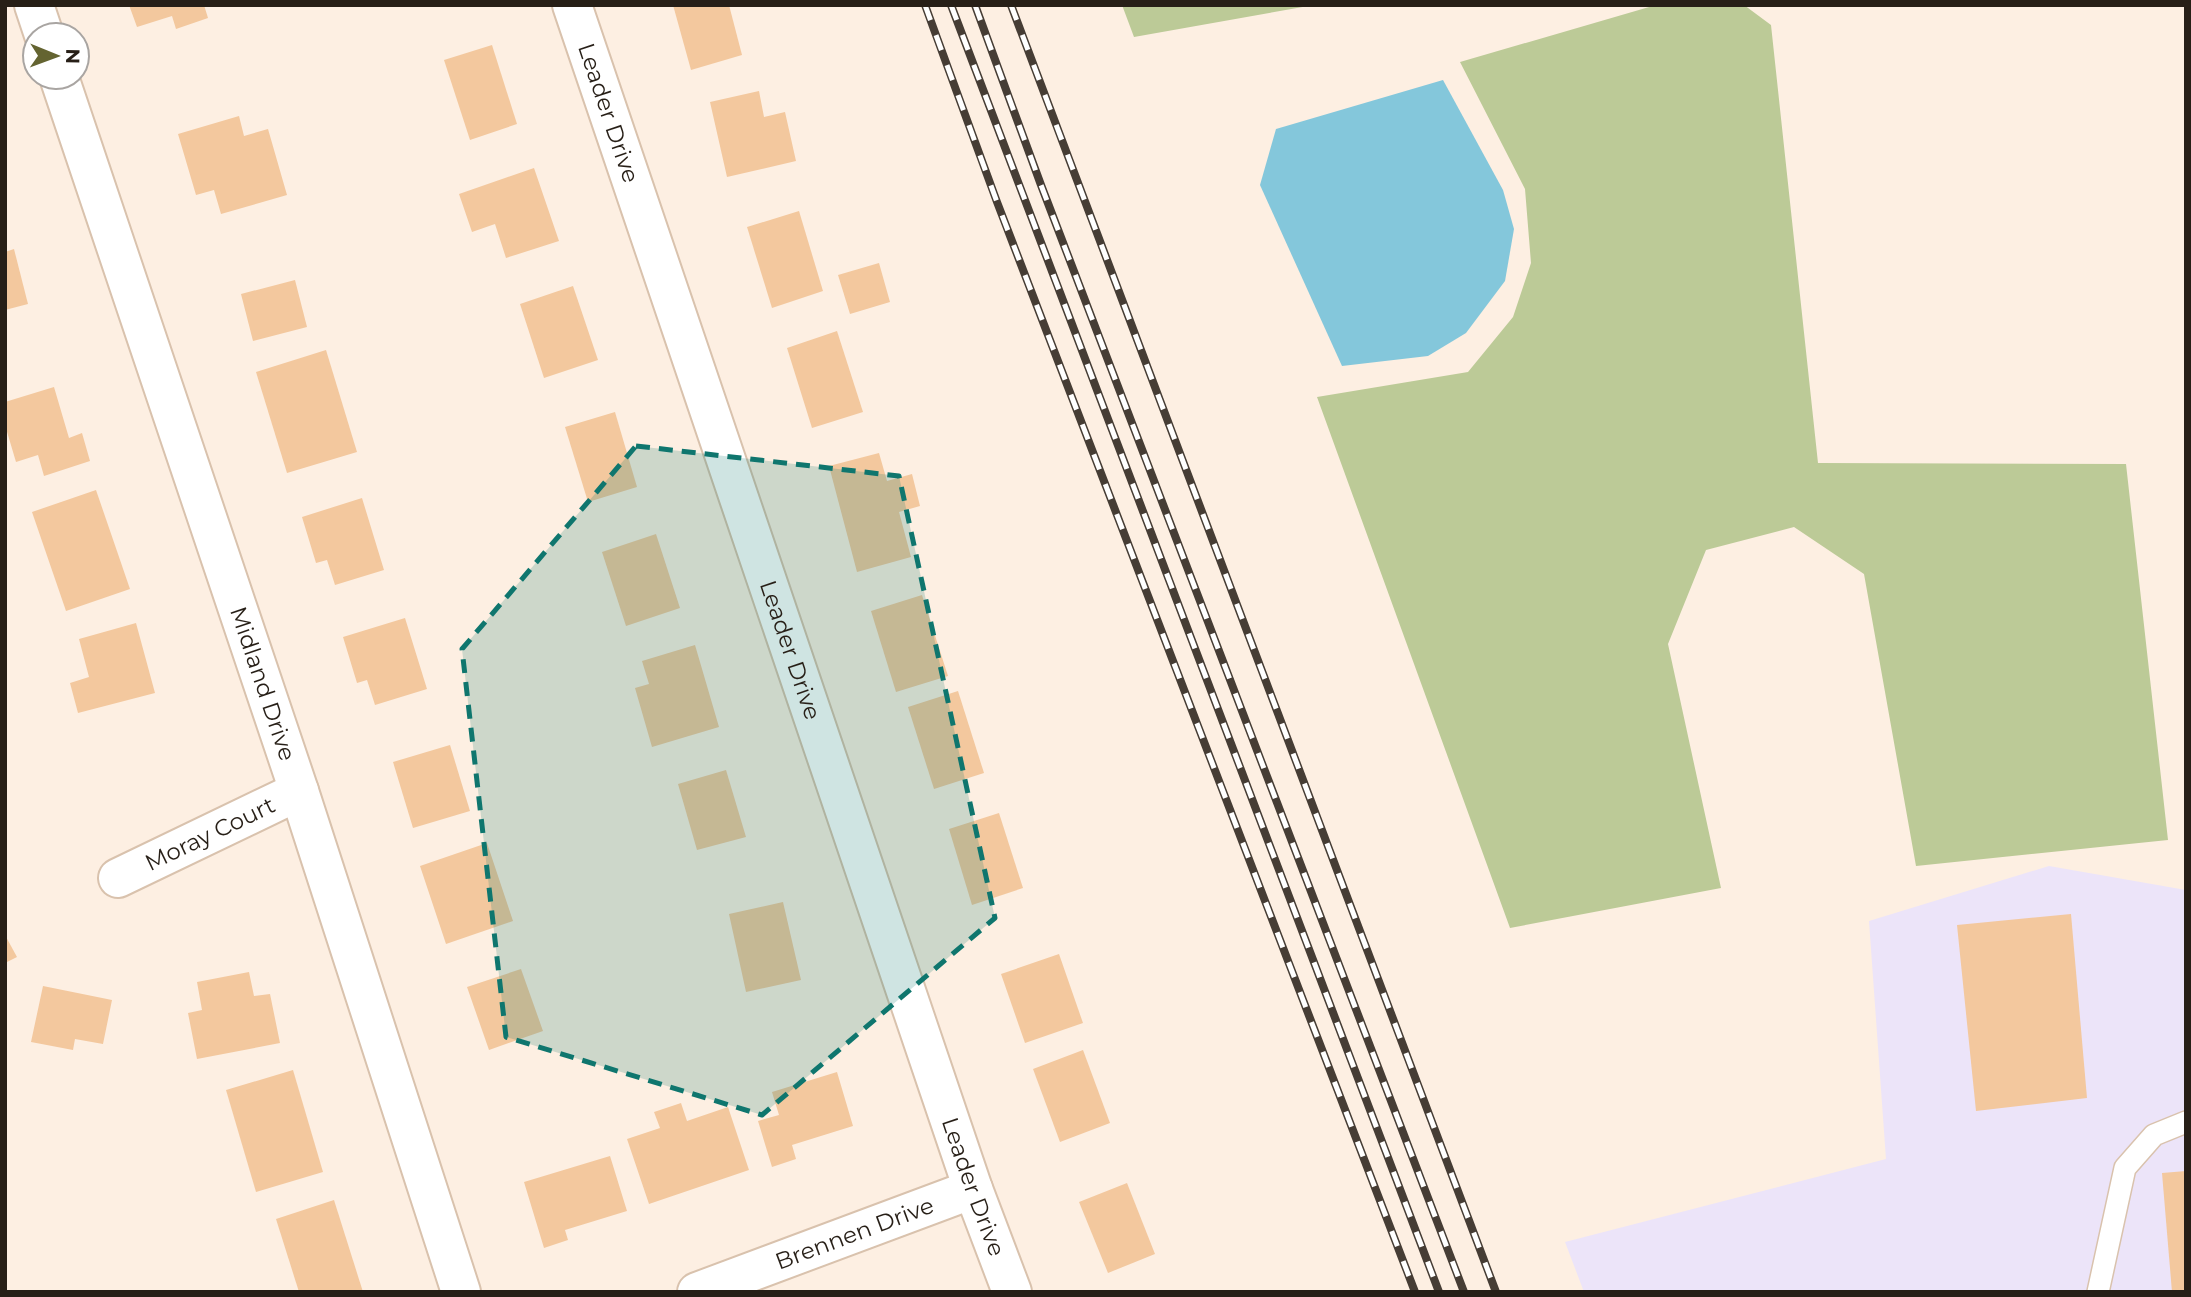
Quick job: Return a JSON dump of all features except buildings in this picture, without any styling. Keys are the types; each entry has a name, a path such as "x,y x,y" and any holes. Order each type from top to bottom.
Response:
{"street":[{"name":"Leader Drive","path":"572,5 973,1189 1012,1292"},
{"name":"Midland Drive","path":"63,91 299,790 461,1292"},
{"name":"Moray Court","path":"118,878 299,790"},
{"name":"Brennen Drive","path":"697,1292 973,1189"}],"lane":[{"path":"2098,1292 2125,1167 2154,1135 2186,1122"}],"highlighted area":[{"path":"636,446 899,476 995,918 762,1115 506,1037 462,649"}],"shaded area":[{"path":"2049,866 2186,890 2186,1292 1584,1292 1565,1242 1886,1159 1869,921"}],"green space":[{"path":"1122,5 1314,5 1134,37"},
{"path":"1656,5 1744,5 1771,25 1818,463 2126,464 2168,840 1916,866 1864,574 1794,527 1706,550 1668,644 1721,888 1510,928 1317,397 1468,372 1513,317 1531,263 1525,189 1460,62"}],"water":[{"path":"1443,80 1503,190 1514,229 1505,281 1466,333 1428,356 1342,366 1260,185 1276,129"}],"railway":[{"path":"925,5 997,202 1415,1292"},
{"path":"951,5 1439,1292"},
{"path":"975,5 1041,185 1464,1292"},
{"path":"1011,5 1496,1292"}]}
